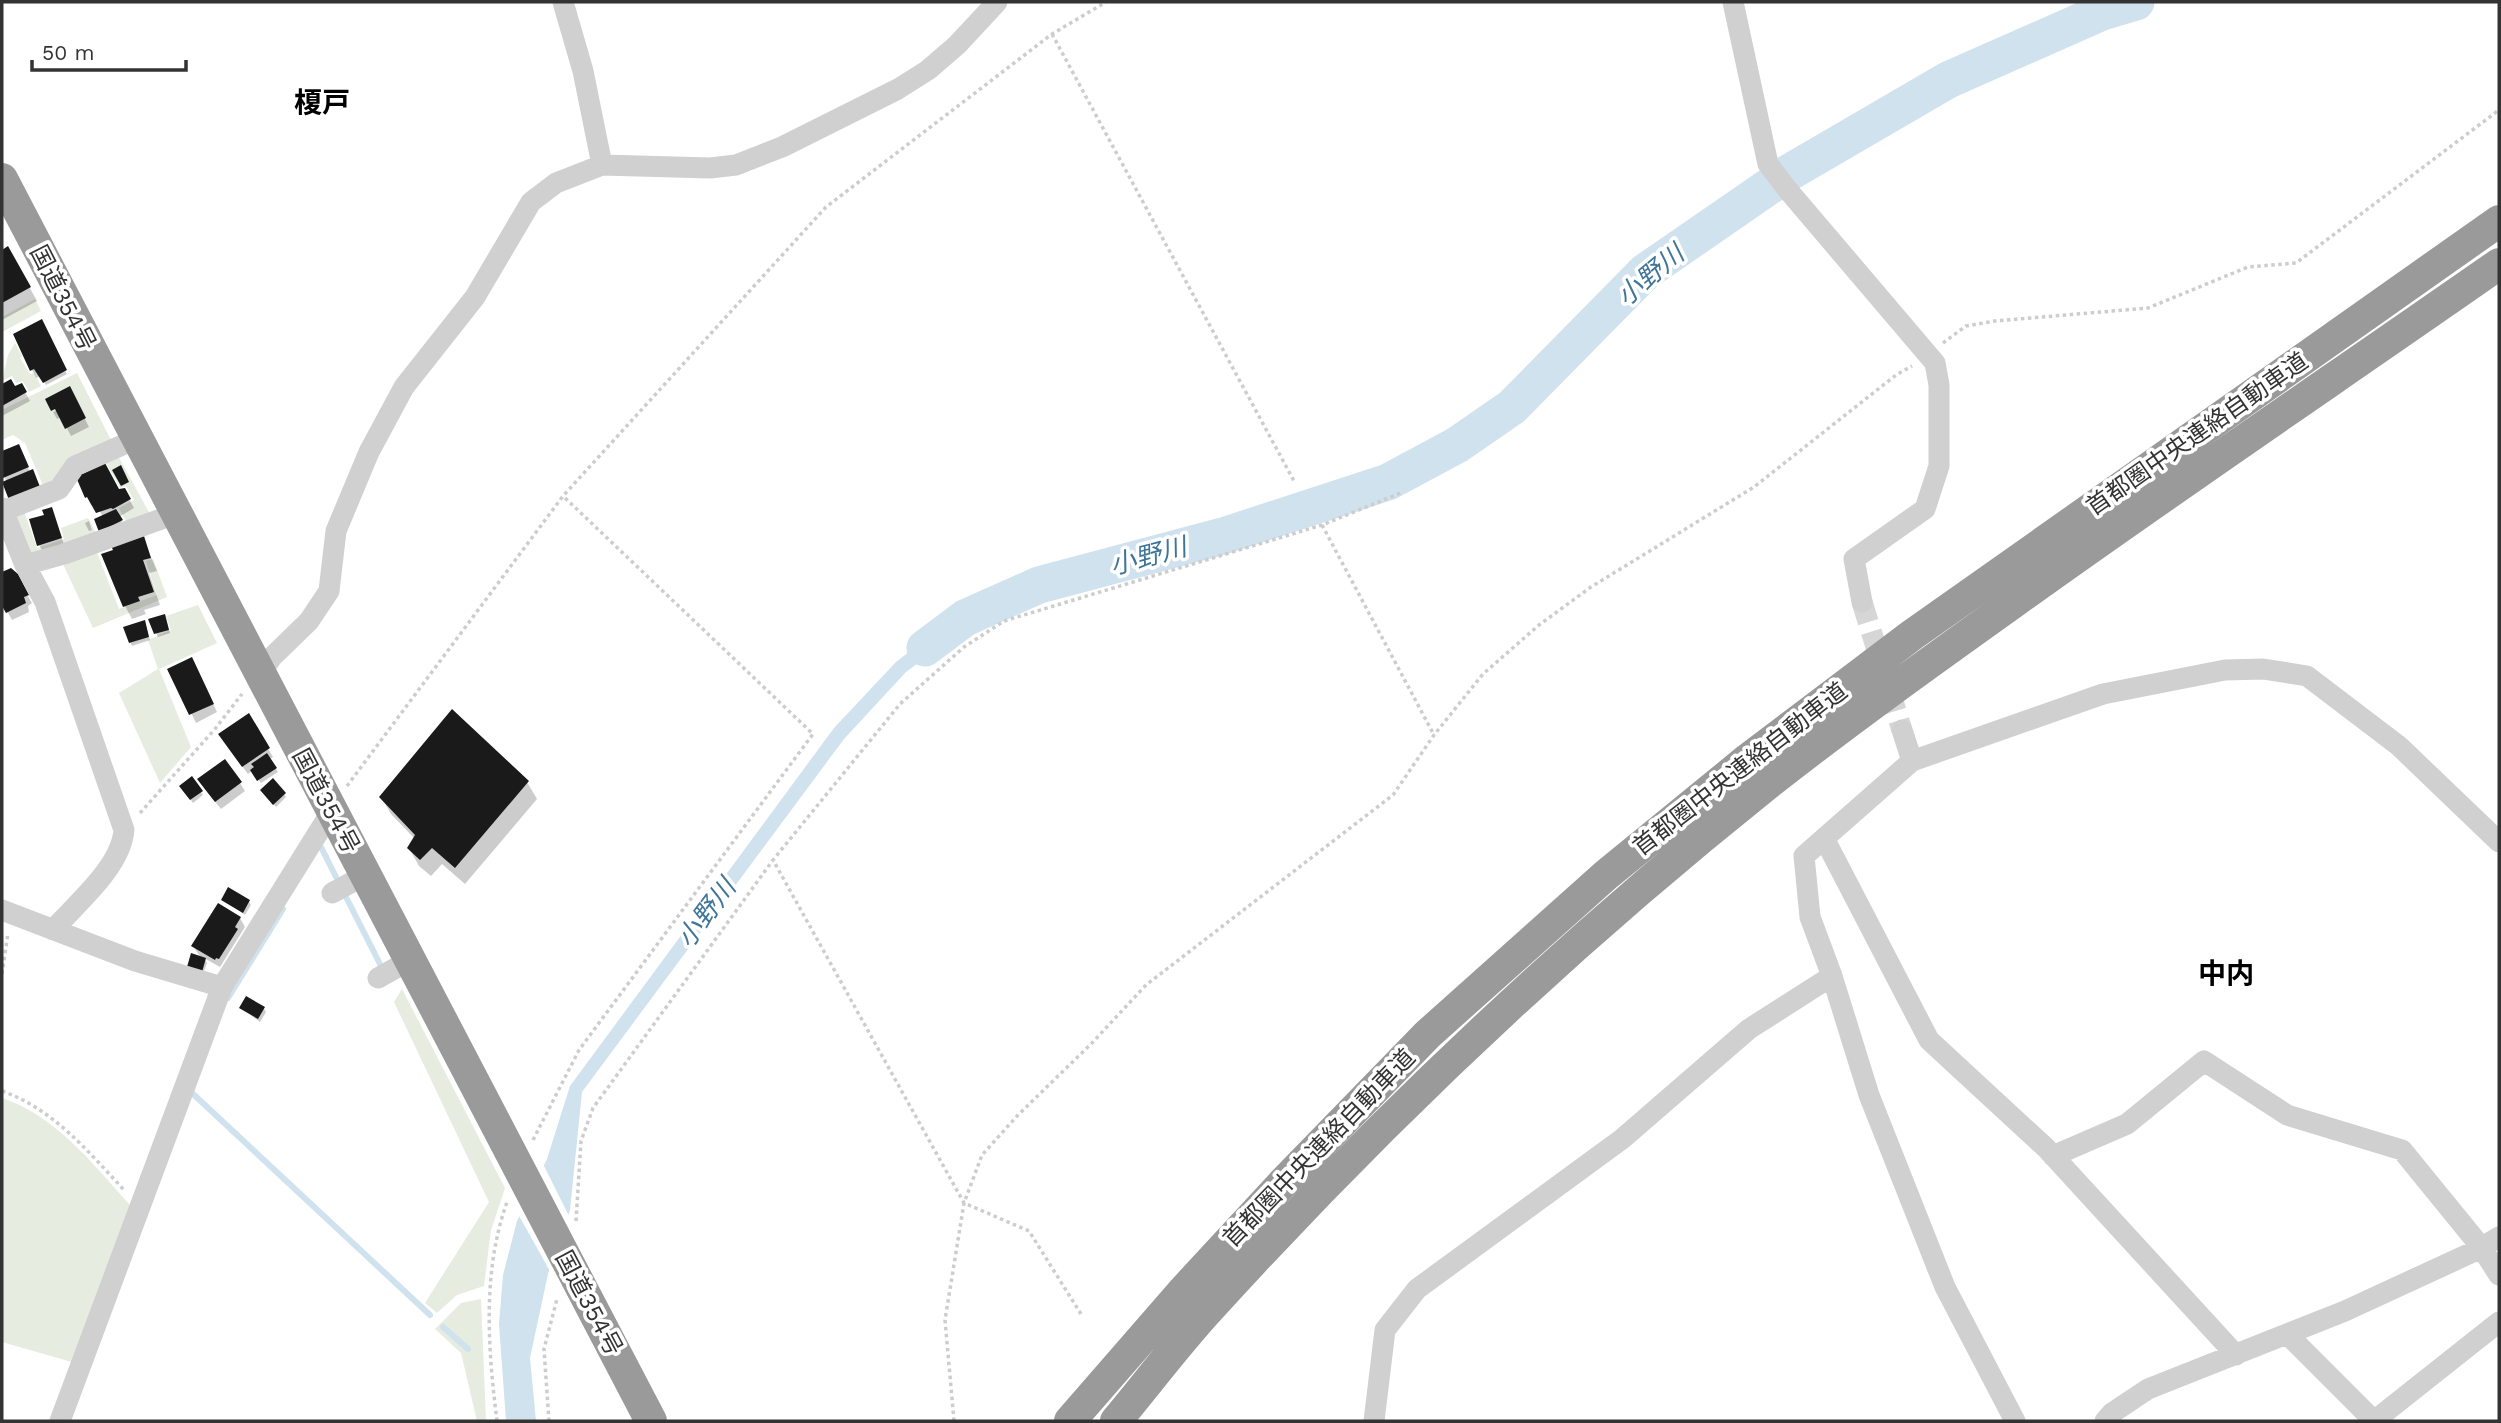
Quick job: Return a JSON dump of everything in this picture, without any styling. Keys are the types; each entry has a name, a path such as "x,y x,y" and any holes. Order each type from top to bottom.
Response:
{"highway":[{"name":"国道354号","path":"2,179 331,812 524,1175 568,1236 575,1278 651,1421"},
{"name":"首都圏中央連絡自動車道","path":"1070,1421 1202,1270 1419,1044 1605,876 1748,759 1912,635 2499,220"},
{"name":"首都圏中央連絡自動車道","path":"1116,1421 1206,1312 1305,1208 1451,1060 1623,903 1766,785 1927,664 2107,535 2499,264"}],"street":[{"path":"563,2 583,71 602,165"},
{"path":"260,674 272,657 309,621 329,591 336,531 369,452 404,387 475,297 531,202 556,183 602,165 710,168 736,165 782,148 898,89 928,70 957,45 997,2"},
{"path":"1733,2 1768,164 1935,363 1939,385 1940,466 1925,509 1854,559 1862,602"},
{"path":"53,930 107,870 122,845 124,830 45,602 25,565 2,510 59,489 75,466 136,439"},
{"path":"25,565 64,554 175,514"},
{"path":"2015,1421 1945,1287 1869,1095 1832,976 1810,917 1804,856 1912,761 2103,694 2225,670 2263,669 2306,676 2399,746 2499,842"},
{"path":"1902,730 1912,761"},
{"path":"60,1421 222,988 331,812"},
{"path":"1824,838 1929,1040 2053,1156 2236,1355"},
{"path":"332,892 365,875"},
{"path":"6,912 135,961 222,988"},
{"path":"378,978 410,960"},
{"path":"1374,1421 1385,1330 1416,1289 1622,1139 1749,1029 1832,976"},
{"path":"2053,1156 2127,1124 2204,1061 2287,1115 2402,1150 2490,1242 2499,1275"},
{"path":"2105,1421 2112,1413 2148,1390 2344,1311 2490,1242"},
{"path":"2288,1335 2374,1421 2499,1322"}],"path":[{"path":"331,812 342,793 563,496 826,207 1052,34 1106,2"},
{"path":"1052,34 1294,481"},
{"path":"954,1421 945,1320 964,1203 982,1155 1146,985 1393,795 1434,735 1483,674 1539,625 1591,587 1754,486 1896,375 1929,356 1966,326 1995,321 2148,308 2248,267 2296,262 2499,110"},
{"path":"568,1236 582,1141 593,1108 773,860 900,704 964,647 1004,621 1322,525 1403,492"},
{"path":"497,1421 492,1381 488,1296 500,1222 524,1175 579,1050 813,734 563,496"},
{"path":"1322,525 1434,735"},
{"path":"124,830 215,729 260,674"},
{"path":"773,860 964,1203 1029,1231 1081,1314"},
{"path":"2,974 6,912"},
{"path":"2,1091 24,1099 78,1140 140,1207"},
{"path":"549,1421 544,1349 559,1294 575,1278"}],"shaded area":[{"path":"35,299 41,311 2,332 2,317"},
{"path":"15,343 22,356 20,358 30,374 34,373 41,386 29,392 23,381 16,383 12,376 2,381 8,355"},
{"path":"77,373 112,442 44,488 25,443 13,435 2,440 2,410"},
{"path":"117,454 150,514 127,523 119,508 134,500 126,486 120,488 104,459"},
{"path":"24,511 37,548 64,539 61,528 88,518 97,535 29,554 12,514"},
{"path":"96,550 119,609 157,595 146,561 153,559 167,597 93,628 62,562"},
{"path":"198,605 217,643 159,669 191,747 160,783 119,693 158,669 148,640 171,630 166,616"},
{"path":"402,989 505,1188 491,1230 484,1286 457,1295 437,1313 425,1303 489,1202 394,1002"},
{"path":"2,1098 21,1106 56,1129 130,1205 75,1363 2,1342"},
{"path":"481,1299 486,1421 477,1421 461,1353 435,1329 461,1303"}],"water":[{"path":"963,610 967,626 906,672 844,739 582,1092 570,1210 548,1274 530,1358 536,1421 506,1421 499,1324 503,1275 517,1221 547,1159 570,1086 834,728 896,662"}],"pier":[{"path":"542,1162 569,1216 551,1273 518,1214"}],"building":[{"path":"8,246 31,287 2,303 2,250"},
{"path":"42,319 67,370 43,383 34,369 30,371 13,334"},
{"path":"11,379 15,386 22,383 27,392 2,406 2,384"},
{"path":"70,386 86,418 65,429 55,409 51,411 45,399"},
{"path":"19,444 29,467 3,478 2,451"},
{"path":"105,463 119,489 125,488 131,499 113,509 96,513 87,497 85,498 76,477"},
{"path":"121,465 129,482 121,486 112,470"},
{"path":"33,469 40,487 9,500 2,482"},
{"path":"52,507 62,538 37,546 29,519 44,515 42,510"},
{"path":"116,509 123,520 99,532 94,519"},
{"path":"144,536 151,558 143,560 154,592 138,597 140,601 123,607 101,554 113,550 111,546"},
{"path":"11,568 18,574 29,595 24,597 26,603 6,613 2,606 2,572"},
{"path":"165,614 169,630 154,634 148,619"},
{"path":"145,620 149,637 129,643 123,627"},
{"path":"192,657 214,704 189,715 167,669"},
{"path":"452,709 529,781 455,868 432,848 420,860 407,848 415,835 379,797"},
{"path":"249,713 270,748 242,767 218,734"},
{"path":"267,753 277,768 257,781 250,770 254,767 251,764"},
{"path":"225,759 242,782 215,802 197,779"},
{"path":"192,776 203,791 190,800 179,786"},
{"path":"273,778 286,793 273,805 260,790"},
{"path":"228,887 250,900 243,913 221,900"},
{"path":"218,903 241,917 235,927 238,929 219,959 215,960 191,946"},
{"path":"191,953 206,958 202,972 187,967"},
{"path":"246,996 265,1007 258,1019 239,1008"}],"waterway":[{"name":"小野川","path":"925,648 965,618 1039,585 1223,536 1388,482 1457,445 1512,407 1645,272 1790,172 1948,80 2102,12 2136,2"},
{"path":"321,847 336,877"},
{"path":"345,895 380,964"},
{"path":"228,998 283,909"},
{"path":"191,1092 430,1315"},
{"path":"443,1327 468,1349"}],"tunnel":[{"path":"1862,602 1902,730"}],"district":[{"name":"榎戸","path":"322,102"},
{"name":"中内","path":"2226,973"}]}
